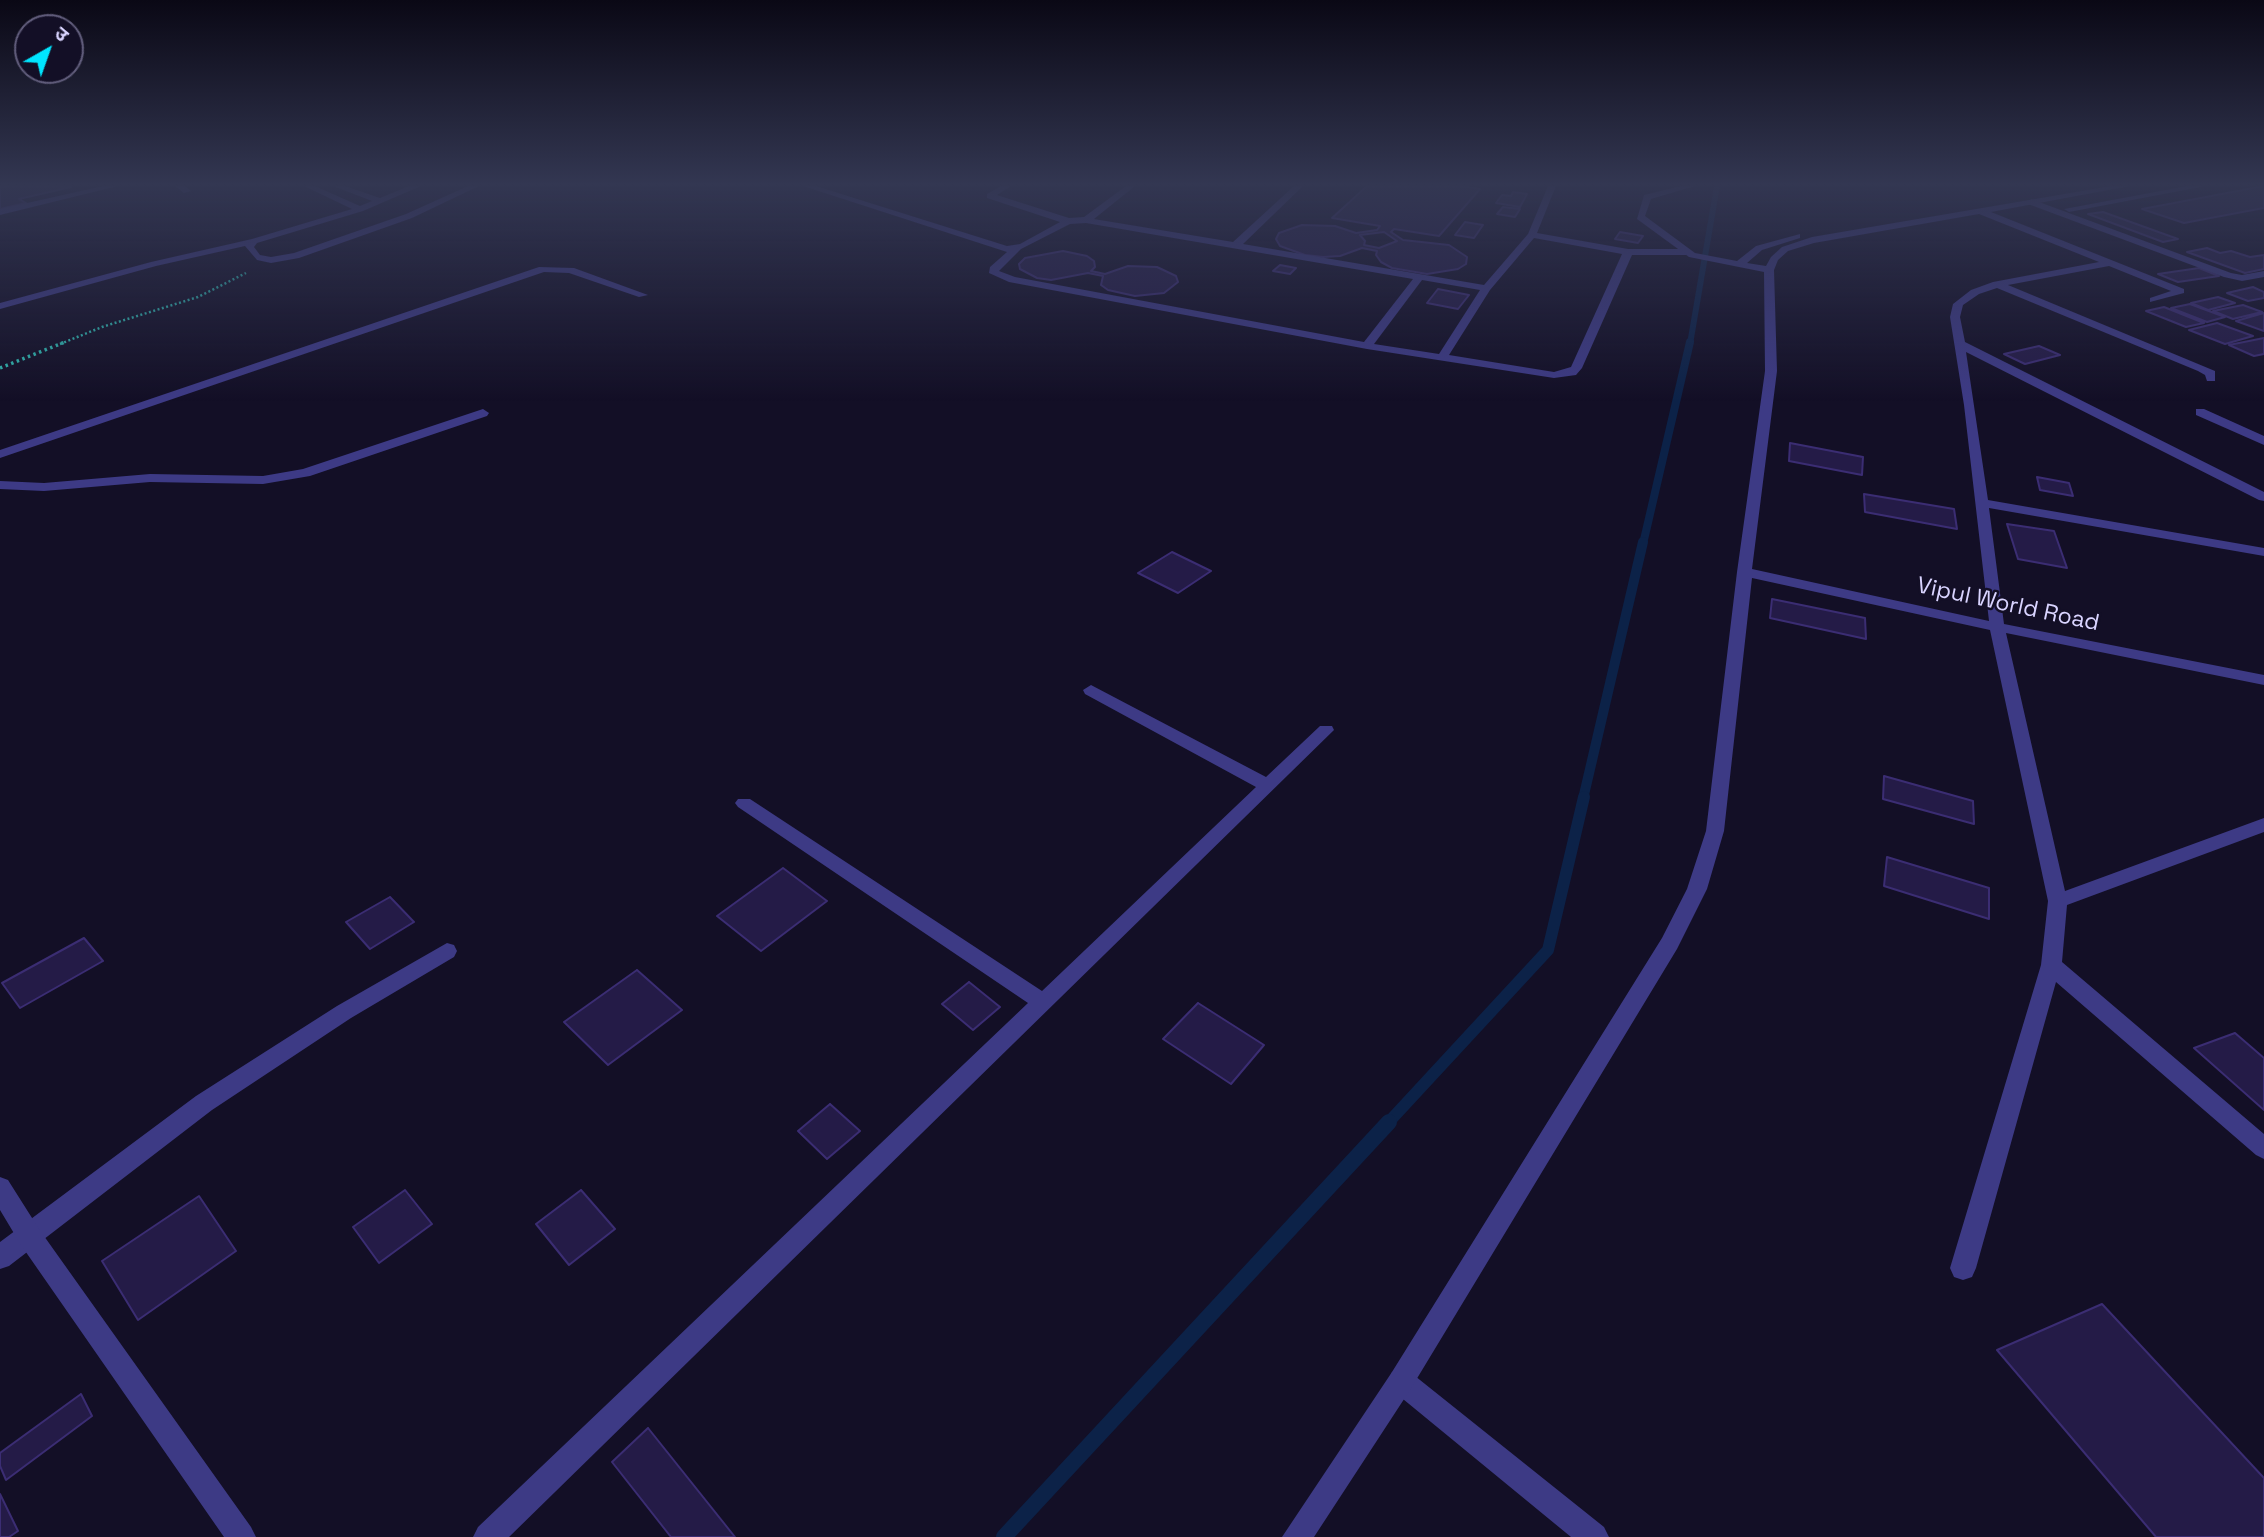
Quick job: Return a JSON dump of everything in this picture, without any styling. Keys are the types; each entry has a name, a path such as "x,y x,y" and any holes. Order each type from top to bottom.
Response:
{"street":[{"path":"0,306 183,258"},
{"path":"266,258 271,260 282,258"},
{"path":"1006,258 994,269 994,273 1013,280 1367,345 1554,375 1572,373 1625,258"},
{"path":"1309,258 1486,288"},
{"path":"1442,358 1486,288 1512,258"},
{"path":"1707,258 1769,271"},
{"path":"1738,265 1747,258"},
{"path":"1297,1537 1401,1381 1670,943 1697,889 1715,831 1744,572 1771,370 1769,271 1775,258"},
{"path":"2096,258 2180,291 2154,300"},
{"path":"2181,258 2228,275 2249,278 2264,275"},
{"path":"1963,1268 2051,965 2058,901 1997,627 1955,317 1958,304 1975,292 1997,284 2109,263"},
{"path":"0,454 543,270 570,270 643,295"},
{"path":"1367,345 1419,277"},
{"path":"1997,284 2202,369 2211,373 2211,379"},
{"path":"1960,344 2264,497"},
{"path":"2200,412 2264,440"},
{"path":"0,485 44,488 150,478 263,480 305,473 483,413"},
{"path":"1982,503 2264,552"},
{"name":"Vipul World Road","path":"1744,572 1997,627 2264,680"},
{"path":"1091,690 1268,786"},
{"path":"488,1537 1326,730"},
{"path":"744,803 1044,1003"},
{"path":"2058,901 2264,825"},
{"path":"0,1257 30,1237 204,1103 447,951"},
{"path":"2051,965 2264,1148"},
{"path":"0,1188 30,1237 241,1537"},
{"path":"1401,1381 1594,1537"}],"path":[{"path":"0,368 102,327 198,297 271,260"}],"building":[{"path":"1025,258 1089,258 1094,261 1095,267 1091,271 1105,274 1128,266 1157,267 1176,276 1178,282 1164,293 1135,296 1108,290 1101,285 1103,276 1088,273 1051,280 1037,278 1020,269 1019,264"},
{"path":"1378,258 1467,258 1466,264 1458,269 1427,274 1392,268"},
{"path":"2203,258 2264,258 2264,269 2245,273"},
{"path":"1280,265 1296,268 1290,274 1273,271"},
{"path":"2199,268 2219,276 2178,282 2158,274"},
{"path":"2253,287 2264,292 2264,298 2248,301 2227,293"},
{"path":"1438,289 1469,295 1458,309 1427,303"},
{"path":"2218,297 2235,303 2208,310 2191,303"},
{"path":"2190,304 2225,317 2207,322 2171,308"},
{"path":"2243,305 2262,312 2233,319 2213,311"},
{"path":"2164,307 2204,323 2186,327 2146,311"},
{"path":"2264,313 2264,331 2236,321"},
{"path":"2217,323 2253,336 2225,344 2189,330"},
{"path":"2264,338 2264,354 2254,356 2229,345"},
{"path":"2039,346 2060,355 2025,364 2004,354"},
{"path":"1790,443 1863,457 1862,475 1789,461"},
{"path":"2037,477 2069,483 2073,496 2040,490"},
{"path":"1864,494 1954,509 1957,529 1865,512"},
{"path":"2007,524 2054,531 2067,568 2018,559"},
{"path":"1172,552 1211,571 1178,593 1138,573"},
{"path":"1772,599 1865,618 1866,639 1770,618"},
{"path":"1884,776 1973,801 1974,824 1883,799"},
{"path":"1887,857 1989,888 1989,919 1884,886"},
{"path":"783,868 827,901 761,951 717,916"},
{"path":"390,897 414,922 370,949 346,922"},
{"path":"84,938 103,961 20,1008 2,983"},
{"path":"637,970 682,1010 608,1065 564,1022"},
{"path":"969,982 1000,1007 973,1030 942,1004"},
{"path":"1198,1003 1264,1045 1231,1084 1163,1039"},
{"path":"2235,1033 2264,1058 2264,1110 2194,1048"},
{"path":"830,1104 860,1131 827,1159 798,1131"},
{"path":"405,1190 432,1224 379,1263 353,1227"},
{"path":"581,1190 615,1229 569,1265 536,1224"},
{"path":"199,1196 236,1251 138,1320 102,1261"},
{"path":"2102,1304 2264,1478 2264,1537 2156,1537 1997,1350"},
{"path":"81,1394 92,1416 6,1480 0,1466 0,1453"},
{"path":"648,1428 735,1537 671,1537 612,1462"},
{"path":"0,1494 18,1531 9,1537 0,1537"}],"waterway":[{"path":"1690,344 1705,258"},
{"path":"1643,544 1690,342"},
{"path":"1583,799 1643,542"},
{"path":"1387,1124 1548,950 1584,797"},
{"path":"1004,1537 1389,1122"}]}
